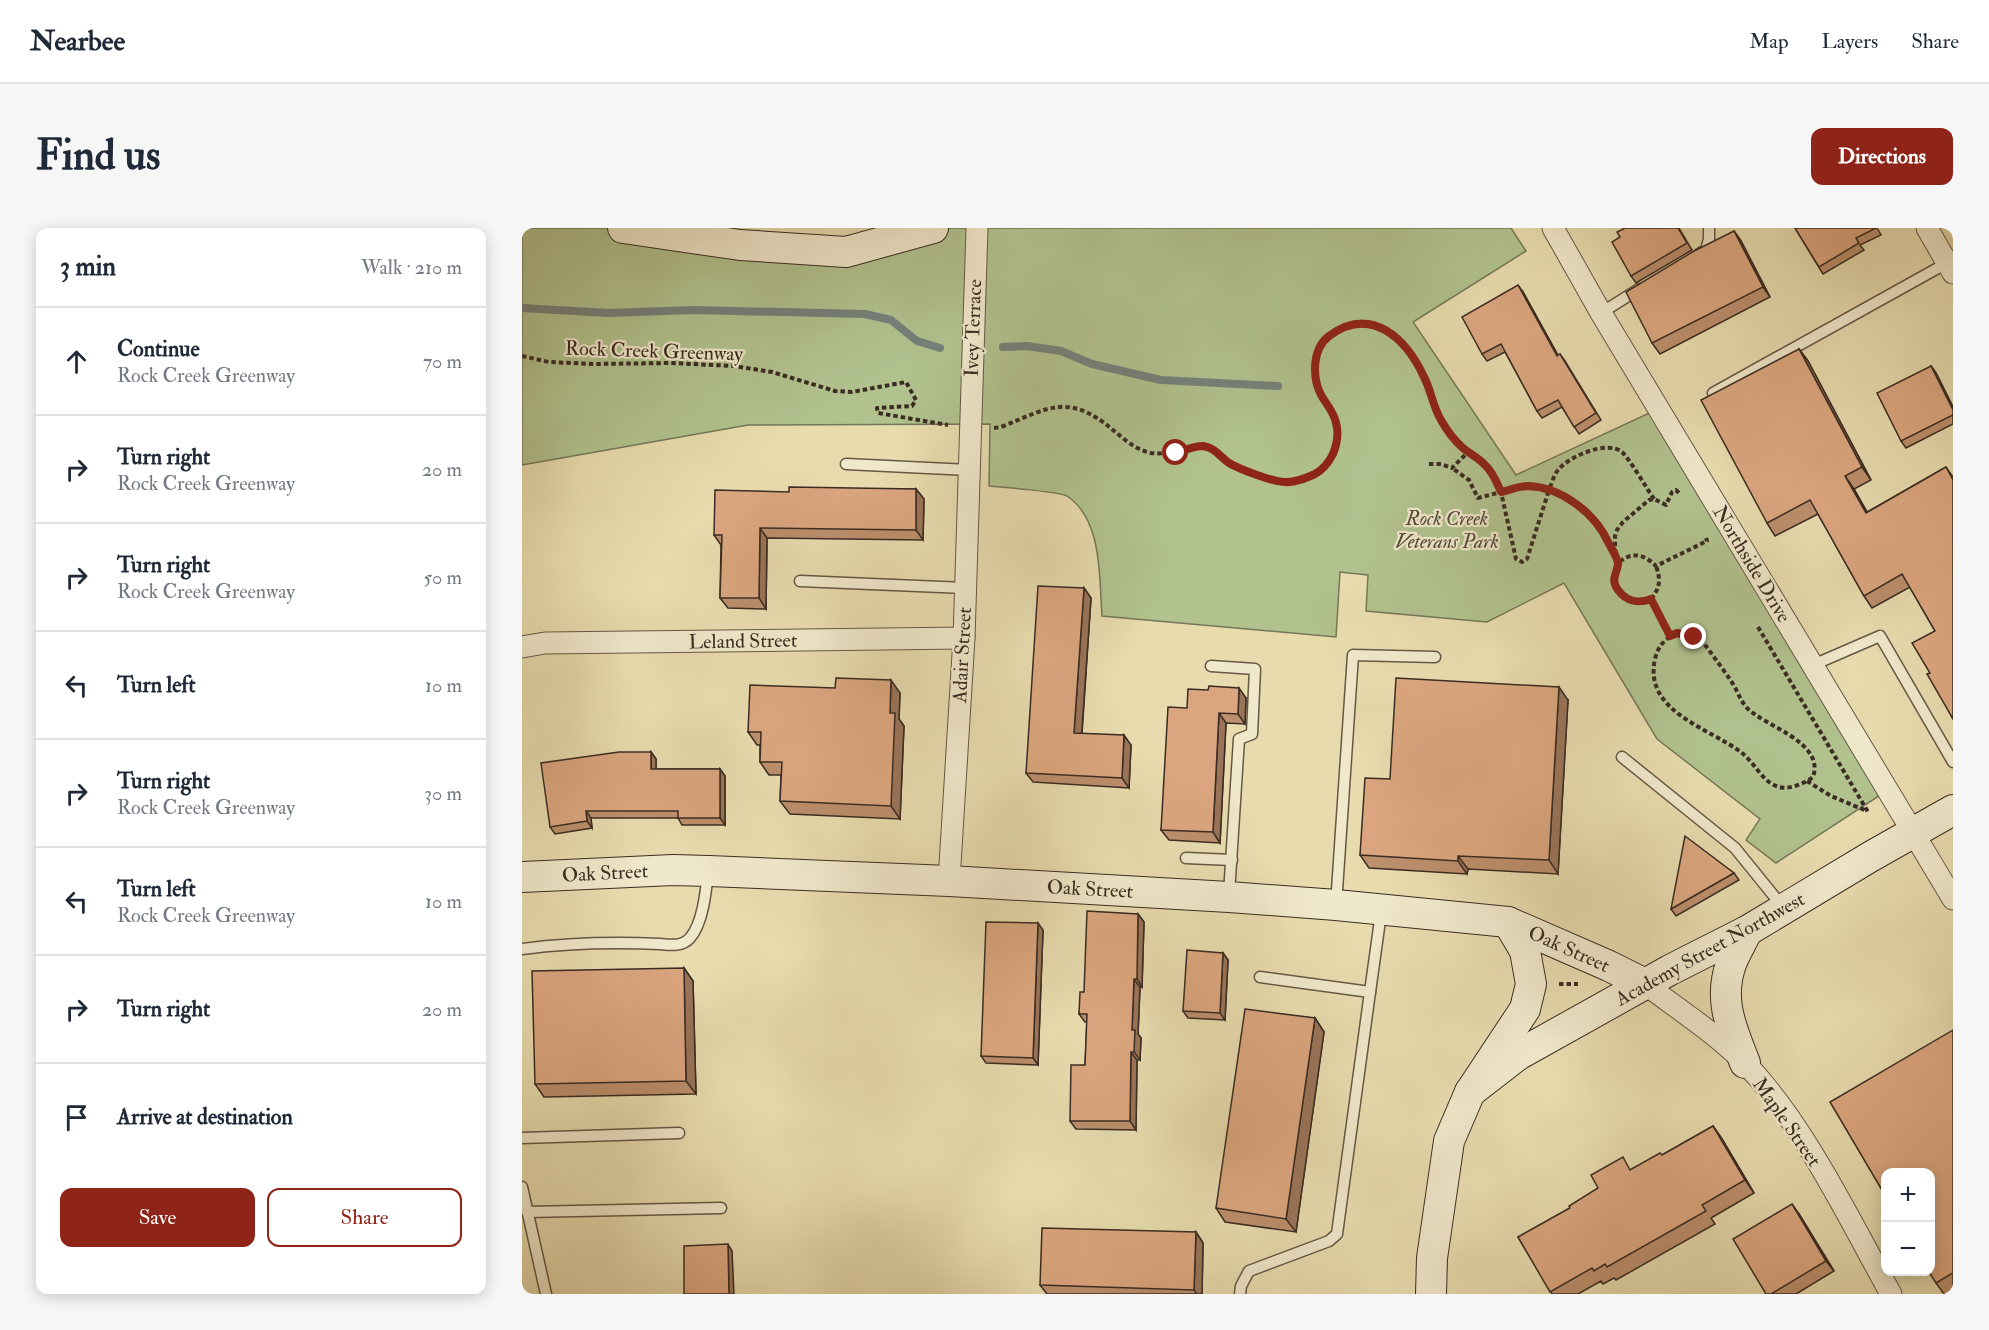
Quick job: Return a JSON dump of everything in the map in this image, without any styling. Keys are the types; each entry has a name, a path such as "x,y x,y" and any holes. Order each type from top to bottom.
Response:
{"street":[{"path":"623,228 740,245 846,252 933,228"},
{"name":"Ivey Terrace","path":"970,428 977,228"},
{"name":"Northside Drive","path":"1553,228 1601,313 1953,898"},
{"path":"1927,228 1950,268"},
{"name":"Adair Street","path":"949,881 964,638 970,428"},
{"name":"Leland Street","path":"522,647 545,643 964,638"},
{"name":"Academy Street Northwest","path":"1470,1092 1518,1055 1645,984 1747,931 1953,810"},
{"name":"Oak Street","path":"522,877 673,870 709,871 949,881 1229,897 1381,909 1508,922 1600,961 1645,984"},
{"path":"1431,1294 1432,1258 1449,1141 1470,1092 1525,1009 1531,984 1525,951 1508,922"},
{"path":"1745,1063 1725,1004 1725,988 1731,964 1747,931"},
{"name":"Maple Street","path":"1645,984 1745,1063 1784,1111 1813,1157 1891,1294"}],"lane":[{"path":"1685,262 1706,250 1709,239 1708,228"},
{"path":"1713,393 1950,268"},
{"path":"1601,313 1645,286"},
{"path":"846,464 969,470"},
{"path":"800,581 965,588"},
{"path":"1813,665 1880,636 1953,762"},
{"path":"1336,905 1353,655 1435,657"},
{"path":"1211,666 1255,669 1252,734 1239,739 1229,897"},
{"path":"1622,757 1735,848 1784,909"},
{"path":"1186,858 1232,860"},
{"path":"522,949 616,942 680,945 690,938 704,904 709,871"},
{"path":"1240,1294 1241,1286 1249,1271 1329,1241 1337,1234 1381,909"},
{"path":"1260,977 1370,992"},
{"path":"522,1138 679,1133"},
{"path":"522,1187 546,1294"},
{"path":"528,1212 721,1209"}],"path":[{"name":"Rock Creek Greenway","path":"522,356 549,362 734,366 772,372 835,391 852,392 906,382 916,400 912,406 877,408 878,414 970,428 1000,428 1048,409 1071,406 1092,414 1131,445 1150,453 1176,453 1191,447 1203,446 1217,450 1226,461 1240,469 1284,482 1301,480 1318,472 1329,463 1338,437 1336,422 1320,393 1315,369 1316,356 1321,344 1328,337 1347,325 1365,324 1380,326 1398,338 1411,353 1425,378 1440,419 1461,446 1485,465 1494,477 1501,492 1516,559 1522,561 1527,559 1550,490"},
{"path":"1550,490 1558,470 1575,455 1593,450 1612,449 1622,452 1654,499 1666,505 1672,492 1676,490 1685,501"},
{"path":"1452,468 1468,452"},
{"path":"1429,464 1441,464 1452,468 1469,480 1479,498 1527,486 1550,490 1576,503 1606,537 1618,563"},
{"path":"1618,563 1630,555 1639,555 1656,566 1660,576 1659,584 1651,599 1636,602 1627,599 1616,588 1614,579 1618,563 1615,536 1623,522 1639,510 1644,503 1654,499"},
{"path":"1701,531 1713,551"},
{"path":"1656,566 1707,541"},
{"path":"1651,599 1670,636"},
{"path":"1755,621 1868,812 1831,796 1807,781"},
{"path":"1677,633 1703,642 1749,710 1792,736 1814,759 1816,768 1813,777 1807,781 1790,787 1778,787 1763,777 1743,754 1666,704 1658,692 1653,675 1661,644 1677,633"},
{"path":"1553,984 1582,984"}],"green space":[{"name":"Rock Creek Veterans Park","path":"522,228 627,228 846,252 933,228 1511,228 1526,251 1413,322 1516,475 1658,409 1888,790 1776,863 1746,840 1760,819 1657,739 1564,583 1487,622 1366,611 1368,575 1340,572 1336,637 1102,616 1097,551 1093,534 1079,506 1062,494 989,486 990,424 748,425 522,465"}],"building":[{"path":"1625,228 1678,228 1687,243 1631,276 1612,242 1620,237 1617,232"},
{"path":"1795,228 1876,228 1856,238 1859,243 1819,267"},
{"path":"1734,231 1763,287 1652,343 1626,292 1694,251"},
{"path":"1518,285 1557,356 1560,354 1596,413 1574,427 1558,400 1537,411 1501,344 1482,354 1462,317"},
{"path":"1799,349 1862,467 1845,476 1866,513 1946,467 1953,480 1953,719 1912,643 1935,631 1902,574 1864,596 1810,500 1767,523 1701,400"},
{"path":"1931,366 1953,410 1953,415 1901,441 1877,393"},
{"path":"789,487 916,489 916,530 760,528 759,598 720,598 722,535 714,535 715,490 789,492"},
{"path":"1038,586 1084,588 1074,733 1124,735 1122,778 1026,773"},
{"path":"836,678 891,680 890,713 895,713 891,806 780,801 782,762 760,762 761,732 748,732 750,685 835,688"},
{"path":"1396,678 1559,687 1549,860 1458,856 1458,861 1360,855 1365,778 1390,779"},
{"path":"1209,686 1239,688 1238,714 1219,713 1213,832 1161,830 1168,707 1187,708 1188,689 1208,690"},
{"path":"619,752 651,752 651,769 720,769 720,818 678,818 678,811 586,811 587,821 550,827 541,763"},
{"path":"1685,836 1734,873 1671,909"},
{"path":"1087,911 1138,914 1130,1121 1070,1121 1071,1065 1085,1065 1087,1014 1079,1014 1080,992 1084,992"},
{"path":"986,922 1038,923 1033,1058 981,1056"},
{"path":"1187,950 1223,953 1220,1013 1183,1011"},
{"path":"684,968 686,1081 535,1084 532,971"},
{"path":"1245,1009 1315,1018 1286,1219 1216,1208"},
{"path":"1953,1030 1953,1273 1936,1283 1932,1276 1935,1276 1935,1168 1881,1168 1881,1189 1830,1102"},
{"path":"1713,1126 1745,1180 1702,1205 1706,1211 1607,1267 1605,1264 1594,1271 1592,1268 1550,1292 1518,1237 1570,1208 1569,1206 1598,1188 1591,1175 1623,1157 1630,1170"},
{"path":"1792,1204 1826,1261 1771,1294 1766,1294 1733,1239"},
{"path":"1042,1228 1196,1232 1194,1290 1040,1285"},
{"path":"728,1244 729,1294 684,1294 684,1246"}],"waterway":[{"path":"522,308 609,313 693,310 865,314 891,320 917,341 940,348"},
{"path":"1003,347 1027,346 1061,351 1092,364 1161,380 1278,386"}],"route":[{"path":"1176,453 1191,447 1203,446 1217,450 1226,461 1240,469 1284,482 1301,480 1318,472 1329,463 1338,437 1336,422 1320,393 1315,369 1316,356 1321,344 1347,325 1380,326 1398,338 1411,353 1425,378 1440,419 1461,446 1485,465 1501,492 1521,486 1539,487 1576,503 1606,537 1618,563 1614,571 1614,579 1620,593 1636,602 1651,599 1670,636 1677,633 1694,637"}]}
